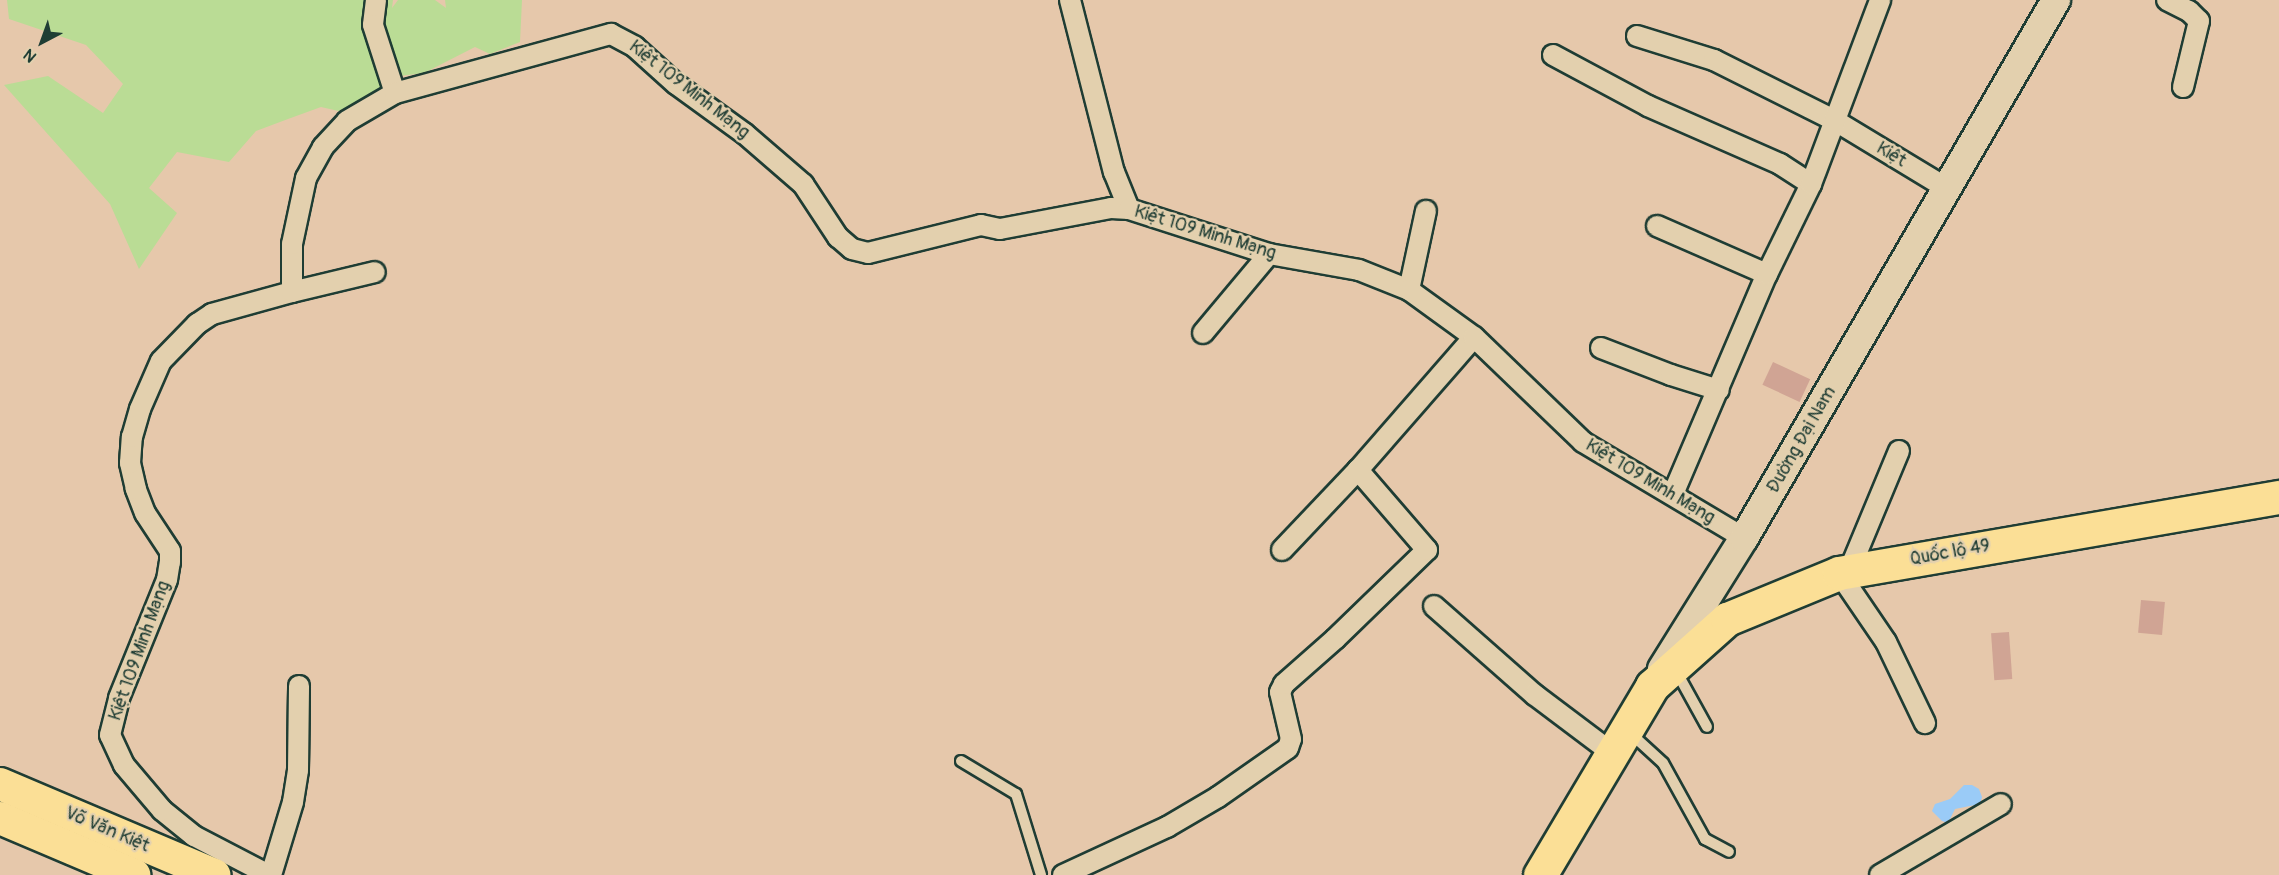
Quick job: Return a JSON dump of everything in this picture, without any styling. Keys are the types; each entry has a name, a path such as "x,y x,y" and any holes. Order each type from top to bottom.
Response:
{"highway":[{"name":"Quốc lộ 49","path":"1662,676 1727,619 1844,572 2279,497"},
{"name":"Đường Đại Nam","path":"1540,875 1619,741 1662,676"}],"main road":[{"name":"Võ Văn Kiệt","path":"0,784 214,875"},
{"path":"49,839 62,810"},
{"name":"Võ Văn Kiệt","path":"0,818 134,875"}],"street":[{"path":"376,0 373,25 395,93"},
{"path":"1070,0 1114,172 1129,209"},
{"path":"1673,494 1767,274 1811,184 1880,0"},
{"name":"Đường Đại Nam","path":"1662,676 1948,189 2056,0"},
{"path":"2167,0 2189,11 2199,21 2183,87"},
{"name":"Kiệt 109 Minh Mạng","path":"270,875 194,836 162,810 124,765 110,735 120,698 167,580 170,562 170,551 145,513 130,463 132,437 140,409 160,361 197,324 212,314 292,292 292,244 306,178 323,147 347,121 395,93 611,33 635,47 676,84 745,134 803,184 838,237 852,249 868,254 981,225 1000,229 1111,208 1129,209 1269,254 1359,270 1408,290 1474,337 1583,442 1744,538"},
{"name":"Kiệt","path":"1637,36 1714,60 1834,120 1948,189"},
{"path":"1553,55 1648,106 1780,164 1811,184"},
{"path":"1408,290 1426,211"},
{"path":"1657,226 1767,274"},
{"path":"1203,333 1269,254"},
{"path":"292,292 375,272"},
{"path":"1282,550 1358,470 1474,337"},
{"path":"1601,348 1671,375 1719,390"},
{"path":"1899,451 1844,572 1886,642 1925,723"},
{"path":"1063,875 1167,827 1218,797 1287,748 1291,739 1280,692 1284,684 1335,639 1427,550 1358,470"},
{"path":"1434,606 1535,694 1619,741"},
{"path":"270,875 293,802 298,770 299,686"},
{"path":"1880,875 2001,804"}],"lane":[{"path":"1662,676 1707,727"},
{"path":"1619,741 1663,763 1705,839 1729,852"},
{"path":"960,761 1016,794 1041,875"}],"green space":[{"path":"7,0 393,0 392,8 398,0 435,0 446,8 445,0 522,0 520,42 490,54 475,47 424,73 400,76 379,104 356,115 321,107 288,119 256,131 229,162 177,152 149,188 177,213 139,269 110,204 4,85 48,76 103,113 123,84 86,45 9,19"}],"water":[{"path":"1964,785 1972,785 1979,789 1982,797 1980,804 1955,809 1948,823 1942,821 1932,811 1935,804 1950,799"}],"building":[{"path":"1773,362 1810,379 1800,402 1762,385"},
{"path":"2141,600 2165,602 2162,635 2138,633"},
{"path":"2009,632 2012,679 1994,680 1991,633"}]}
